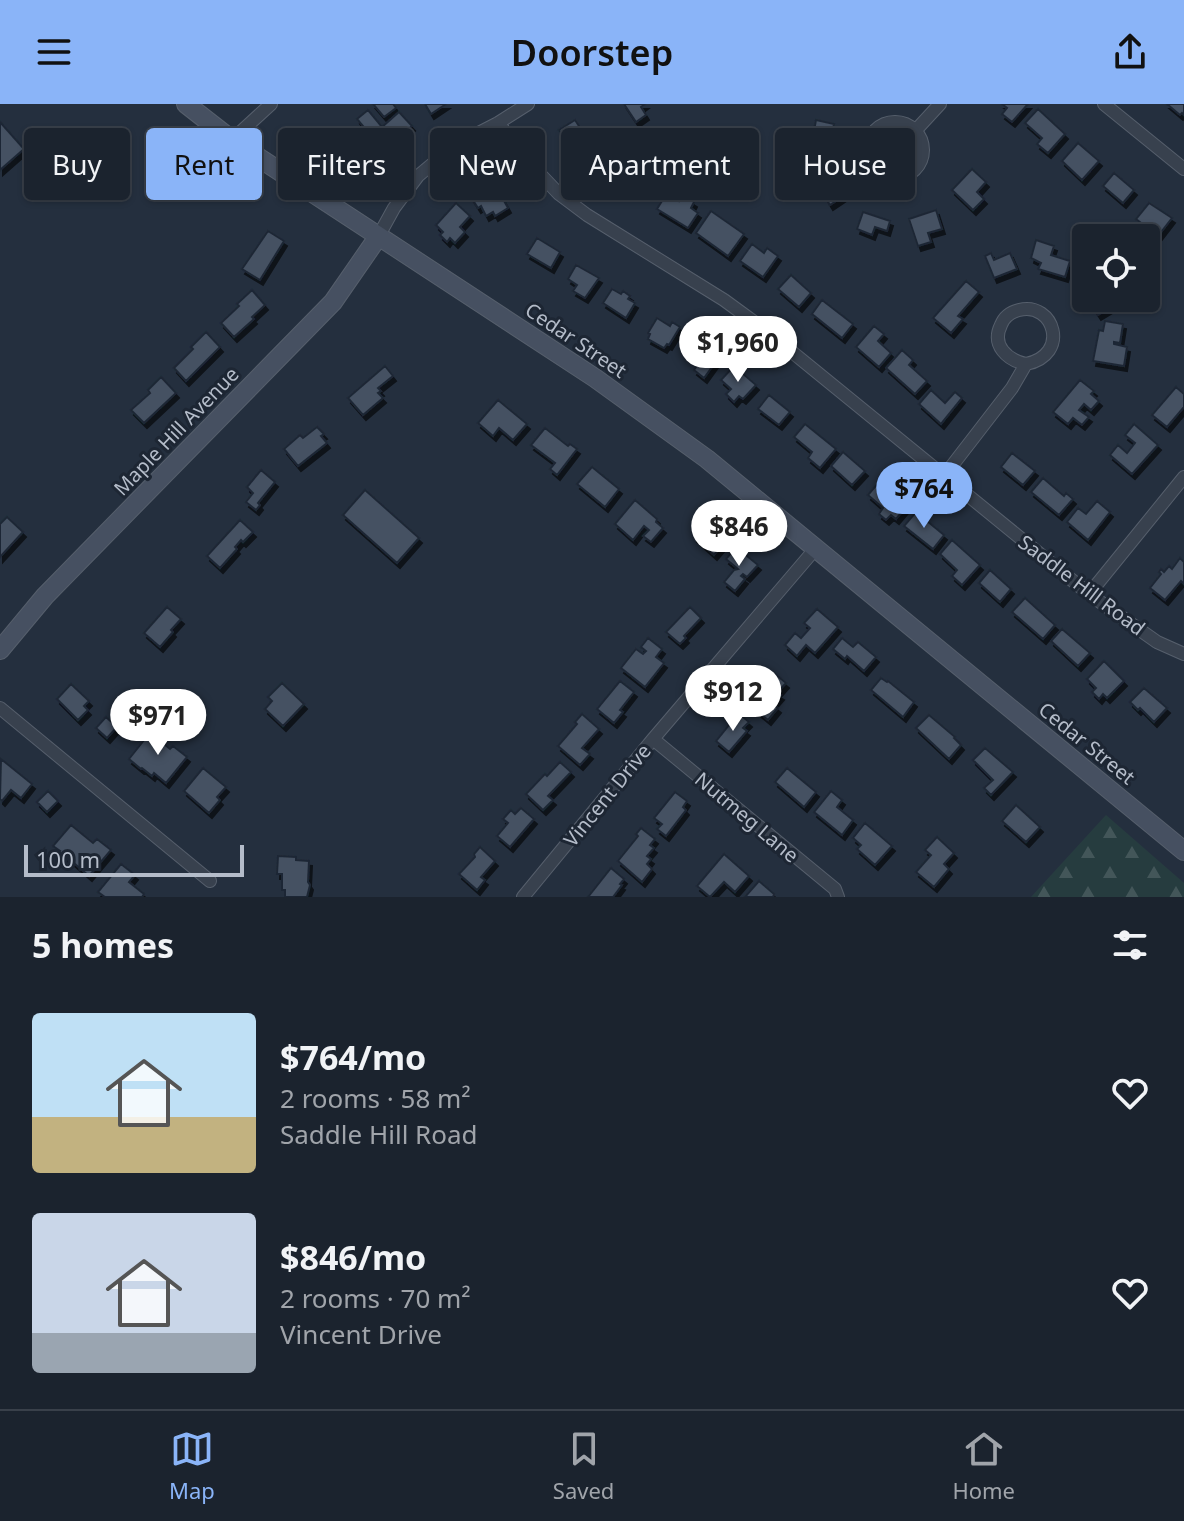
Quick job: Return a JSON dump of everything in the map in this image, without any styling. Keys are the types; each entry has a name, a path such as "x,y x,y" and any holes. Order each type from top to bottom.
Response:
{"main road":[{"name":"Cedar Street","path":"186,104 217,128"},
{"name":"Cedar Street","path":"262,160 595,378 707,459 1184,851"},
{"name":"Maple Hill Avenue","path":"0,650 45,596 333,302 378,237"}],"street":[{"path":"245,128 271,104"},
{"path":"378,237 394,208 418,176 455,145 528,104"},
{"path":"916,130 940,104"},
{"path":"1104,104 1184,169"},
{"path":"896,121 916,130 924,151 915,171 894,179 874,169 866,149 875,129 896,121"},
{"name":"Saddle Hill Road","path":"498,123 559,194 587,215 724,300 765,330 1089,594 1157,642 1184,654"},
{"path":"944,476 1012,388 1026,364 1046,356 1051,347 1054,336 1045,316 1025,309 1006,317 998,337 1006,356 1026,364"},
{"path":"1089,594 1184,477"},
{"name":"Vincent Drive","path":"523,897 816,548"},
{"path":"0,708 210,881"},
{"name":"Nutmeg Lane","path":"653,739 835,889 838,897"}],"green space":[{"path":"1106,815 1184,883 1184,897 1031,897"}],"building":[{"path":"373,104 393,104 396,108 384,117"},
{"path":"425,104 446,104 431,114"},
{"path":"624,104 645,104 641,107 646,115 636,122"},
{"path":"1002,104 1028,104 1012,122 1002,114 1007,108"},
{"path":"1167,104 1184,104 1184,115 1180,115"},
{"path":"1038,109 1065,134 1048,153 1037,144 1042,138 1025,123"},
{"path":"368,110 382,127 399,112 412,126 365,128 357,119"},
{"path":"575,120 580,128 562,128"},
{"path":"816,120 834,124 833,128 814,128"},
{"path":"0,122 24,149 0,170"},
{"path":"1078,143 1099,161 1082,180 1062,161"},
{"path":"972,169 986,182 977,192 984,199 973,210 952,190"},
{"path":"1114,173 1134,190 1123,203 1103,186"},
{"path":"473,200 504,200 508,208 495,216 493,212 486,216 481,206 478,208"},
{"path":"663,200 691,200 694,202 691,208 698,213 688,228 657,209"},
{"path":"456,203 470,216 460,227 465,232 455,243 450,238 447,242 436,225"},
{"path":"1149,203 1172,218 1160,233 1160,224 1142,224 1136,219"},
{"path":"936,210 942,229 928,233 931,242 918,246 909,219"},
{"path":"711,211 744,234 728,256 696,233"},
{"path":"863,212 890,221 887,231 875,227 872,235 857,229"},
{"path":"268,231 284,241 260,280 242,269"},
{"path":"537,238 560,252 551,268 527,254"},
{"path":"1036,240 1054,246 1051,255 1070,261 1065,277 1038,269 1041,263 1031,258"},
{"path":"752,244 764,253 767,248 778,256 763,277 740,261"},
{"path":"991,253 994,260 1010,253 1017,269 994,278 985,256"},
{"path":"576,265 599,278 585,298 573,291 577,285 568,279"},
{"path":"791,275 811,293 799,307 778,289"},
{"path":"966,281 979,292 958,316 963,319 951,333 933,318"},
{"path":"612,289 621,294 623,291 635,303 626,318 603,303"},
{"path":"252,290 265,305 234,337 221,323"},
{"path":"822,300 853,324 842,338 812,314"},
{"path":"657,318 670,326 672,322 680,327 664,348 648,339"},
{"path":"1105,321 1123,324 1120,343 1114,344 1127,347 1124,366 1093,361 1099,330 1103,331"},
{"path":"874,326 884,334 878,341 891,353 879,367 856,347"},
{"path":"206,332 220,347 186,381 174,368"},
{"path":"698,340 720,356 704,378 694,370 699,363 688,354"},
{"path":"902,350 913,360 909,365 927,381 915,394 886,368"},
{"path":"385,366 393,376 378,388 383,398 363,415 348,398"},
{"path":"734,366 756,385 743,399 739,396 734,402 726,394 731,389 721,380"},
{"path":"161,377 176,393 144,423 131,410 150,393 148,390"},
{"path":"1080,380 1094,391 1091,394 1099,401 1091,410 1084,404 1079,410 1089,417 1082,425 1073,418 1068,424 1053,412"},
{"path":"1176,387 1184,394 1184,407 1167,427 1152,415"},
{"path":"931,390 945,403 955,392 962,398 941,424 919,404"},
{"path":"769,395 790,412 779,425 758,409"},
{"path":"498,400 527,424 513,440 499,428 493,436 478,423"},
{"path":"805,424 836,449 820,468 808,458 812,452 794,437"},
{"path":"1134,424 1158,445 1132,474 1110,455 1118,445 1127,453 1135,443 1125,435"},
{"path":"317,427 327,443 298,466 284,449 300,435 303,438"},
{"path":"545,428 568,446 570,444 577,449 557,475 550,469 555,463 531,445"},
{"path":"843,452 865,471 852,485 831,466"},
{"path":"1012,453 1035,471 1023,485 1001,467"},
{"path":"592,467 619,489 605,507 577,484"},
{"path":"261,470 275,482 256,510 246,502 253,493 247,487"},
{"path":"1043,478 1064,496 1066,493 1073,499 1059,515 1031,492"},
{"path":"879,482 907,506 896,519 891,515 886,520 879,514 883,508 868,495"},
{"path":"365,490 419,538 397,563 343,515"},
{"path":"635,500 663,528 651,542 643,536 649,530 644,526 633,540 615,524"},
{"path":"1097,501 1110,512 1088,540 1067,522 1078,508 1086,514"},
{"path":"916,512 944,535 933,549 904,526"},
{"path":"7,517 23,532 0,557 0,524"},
{"path":"240,520 253,532 243,542 241,540 220,568 207,556"},
{"path":"707,521 727,540 714,555 694,537"},
{"path":"952,540 980,565 962,585 952,576 957,570 940,554"},
{"path":"736,547 758,565 747,577 741,576 745,579 735,591 724,582 738,569 726,559"},
{"path":"1180,558 1184,562 1184,584 1181,581 1165,600 1150,588 1161,574 1161,569 1164,572 1169,566 1172,569"},
{"path":"990,570 1011,589 1000,602 979,583"},
{"path":"1025,598 1055,625 1043,639 1012,612"},
{"path":"167,607 181,619 160,647 144,633"},
{"path":"690,607 701,618 680,644 666,632"},
{"path":"817,609 838,627 815,653 806,645 797,656 785,645 795,633 801,638 810,628 804,623"},
{"path":"1062,629 1090,653 1078,666 1051,641"},
{"path":"648,638 662,649 656,657 664,663 645,687 621,668 636,649 643,654 646,651 641,647"},
{"path":"842,638 853,647 858,642 876,657 864,671 833,649"},
{"path":"1104,661 1124,681 1107,698 1103,694 1099,699 1092,692 1096,688 1087,679"},
{"path":"774,673 786,683 773,704 778,708 768,720 746,702 756,690 760,694"},
{"path":"881,678 914,702 903,717 871,690"},
{"path":"620,681 634,692 614,723 597,709"},
{"path":"282,683 304,704 283,726 265,709 272,701 268,697"},
{"path":"71,684 89,701 84,706 88,710 78,720 57,699"},
{"path":"1144,688 1167,708 1154,722 1130,702"},
{"path":"737,712 749,722 743,728 747,731 729,752 716,741"},
{"path":"582,714 599,729 582,748 590,754 580,765 558,746"},
{"path":"929,715 961,745 949,759 916,728"},
{"path":"106,717 117,727 107,738 96,728"},
{"path":"153,729 161,736 158,739 170,749 173,746 187,757 166,783 129,759"},
{"path":"985,748 1013,772 991,795 984,788 993,780 973,760"},
{"path":"1,759 32,784 21,798 11,790 2,801 0,799"},
{"path":"560,762 571,772 548,796 553,800 543,810 526,794"},
{"path":"203,768 226,787 209,813 184,791"},
{"path":"787,768 816,792 804,807 775,782"},
{"path":"48,791 58,801 47,812 37,802"},
{"path":"831,791 842,800 837,807 853,820 842,835 814,812"},
{"path":"675,792 687,801 683,807 686,810 666,836 657,829 662,824 654,818"},
{"path":"1016,805 1040,827 1026,842 1002,821"},
{"path":"521,808 534,819 510,847 497,836 508,823 503,819 511,810 515,814"},
{"path":"865,823 892,846 875,865 857,849 861,845 853,838"},
{"path":"71,825 93,843 97,839 111,850 89,876 68,858 65,862 56,855 60,851 53,846"},
{"path":"641,828 655,839 650,845 654,848 647,856 651,859 647,864 652,869 642,882 618,861"},
{"path":"937,837 954,853 944,864 949,869 934,887 916,872 931,855 925,850"},
{"path":"480,847 495,861 481,877 485,880 477,890 459,874"},
{"path":"724,854 749,876 735,892 724,882 710,897 697,886"},
{"path":"278,856 309,861 307,897 285,897 282,874 277,874"},
{"path":"121,864 135,875 129,882 144,894 142,897 105,897 98,892"},
{"path":"611,868 624,879 613,897 588,897"},
{"path":"759,881 774,894 773,897 745,897"}]}
